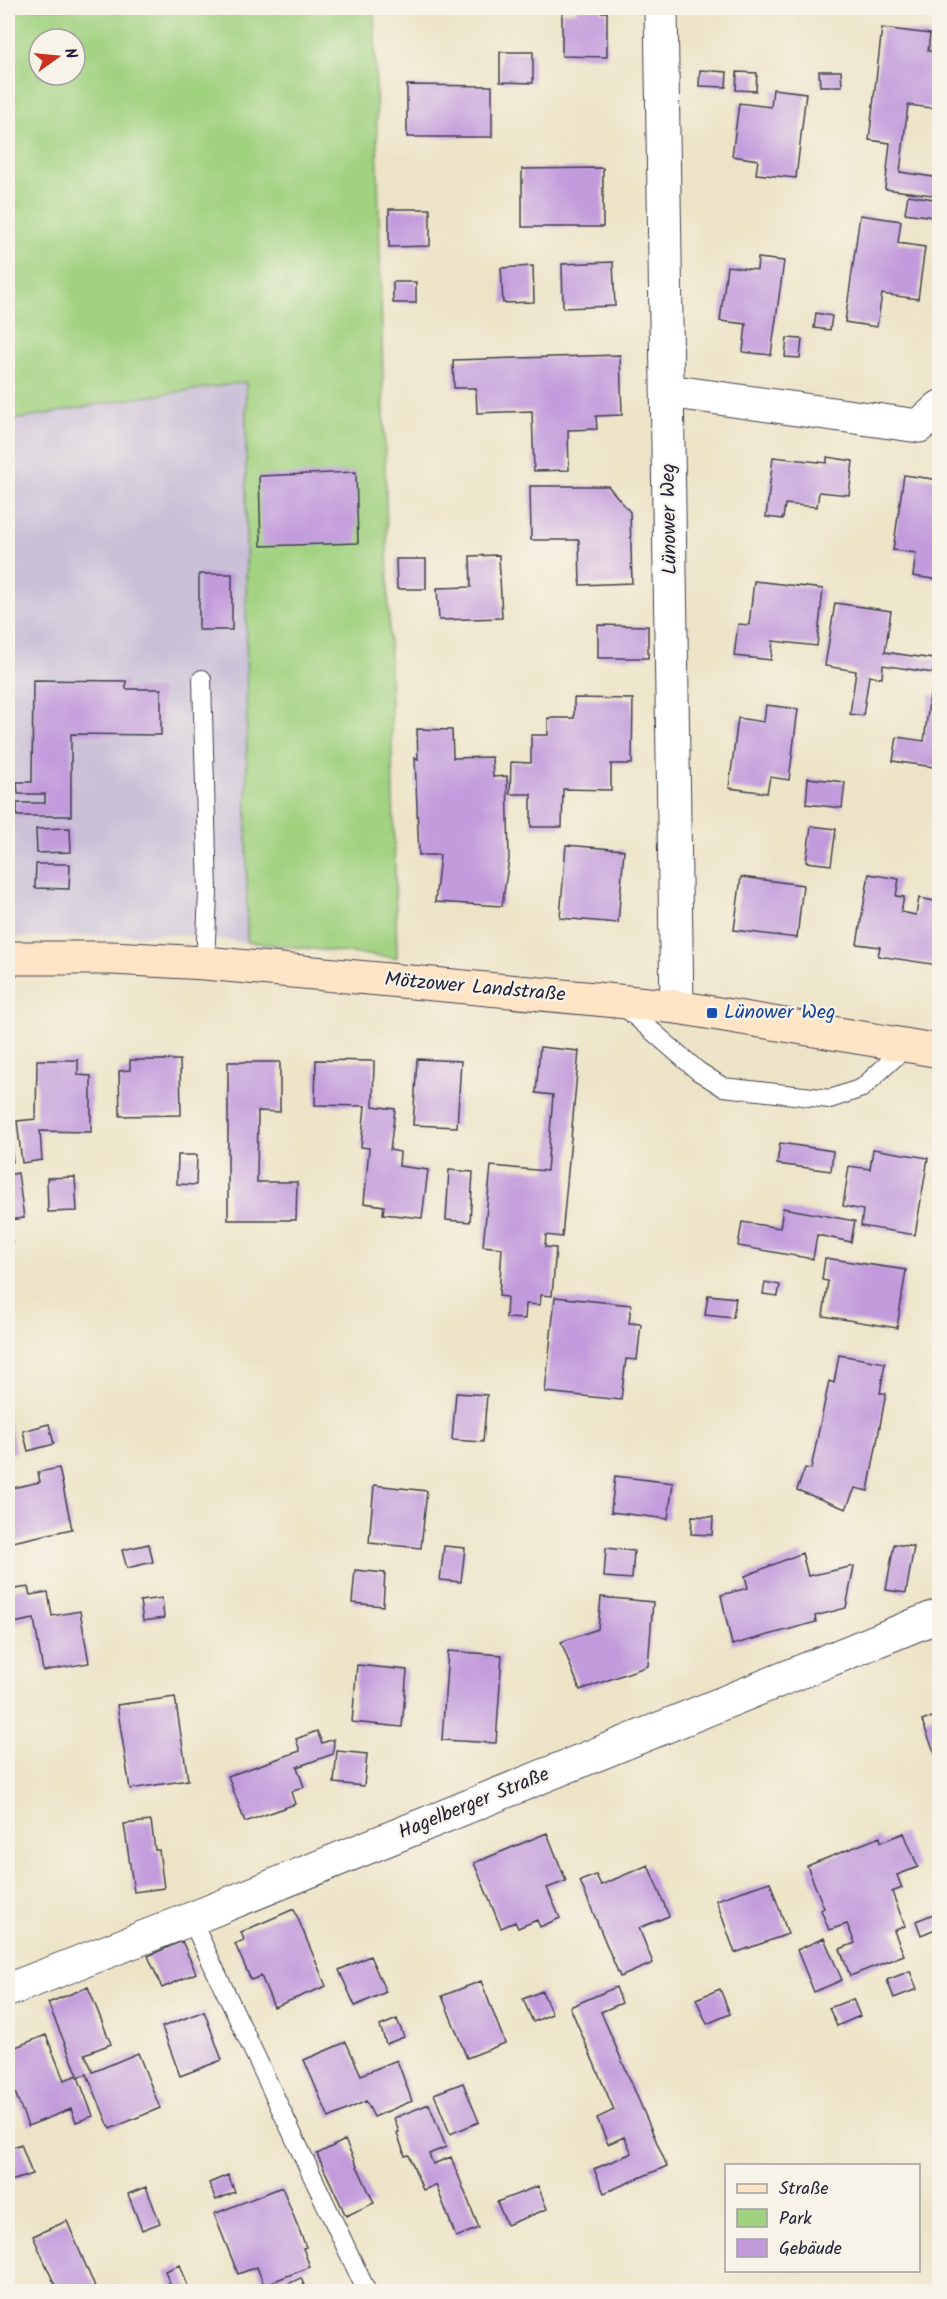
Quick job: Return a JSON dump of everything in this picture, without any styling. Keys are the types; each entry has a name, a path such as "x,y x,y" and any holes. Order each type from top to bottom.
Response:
{"main road":[{"name":"Mötzower Landstraße","path":"8,958 112,958 206,963 617,1001 677,1007 939,1051"}],"street":[{"name":"Lünower Weg","path":"661,8 677,1007"},
{"path":"668,391 929,416"},
{"name":"Hagelberger Straße","path":"8,1990 191,1919 939,1615"}],"lane":[{"path":"202,678 208,892 206,963"},
{"path":"617,1001 698,1071 723,1087 830,1099 862,1088 907,1046"},
{"path":"191,1919 367,2292"}],"shaded area":[{"path":"246,382 247,942 169,934 8,938 8,421 116,401"}],"green space":[{"path":"8,8 374,8 397,958 247,942 246,382 116,401 8,421"}],"building":[{"path":"576,8 601,8 601,12 607,12 607,57 562,56 562,12 576,12"},
{"path":"882,28 930,34 928,51 940,53 940,109 908,105 900,172 940,178 940,196 885,189 890,143 869,140"},
{"path":"500,52 533,52 533,83 500,82"},
{"path":"700,70 727,72 726,87 699,86"},
{"path":"819,71 841,71 842,86 820,86"},
{"path":"737,72 757,73 756,91 736,90"},
{"path":"407,85 492,86 492,137 407,137"},
{"path":"773,89 806,93 796,178 756,174 758,160 732,156 739,103 771,107"},
{"path":"603,168 603,227 522,227 522,169"},
{"path":"908,195 940,200 940,218 905,213"},
{"path":"389,209 430,209 430,246 389,247"},
{"path":"860,215 901,221 898,243 925,247 918,299 882,294 877,327 845,322"},
{"path":"758,258 784,261 771,355 743,352 746,324 720,321 727,266 757,270"},
{"path":"613,262 615,306 563,308 562,264"},
{"path":"533,266 534,302 503,303 501,268"},
{"path":"393,282 416,282 416,303 393,303"},
{"path":"816,313 832,316 830,330 814,328"},
{"path":"787,338 802,339 800,358 785,357"},
{"path":"620,355 622,415 596,416 597,429 568,430 569,470 534,471 532,411 477,413 476,388 454,388 453,360"},
{"path":"773,457 827,463 827,457 853,461 849,495 819,492 817,507 785,504 783,519 766,517"},
{"path":"356,472 358,543 261,546 259,476"},
{"path":"904,475 940,480 940,580 913,576 916,553 893,550"},
{"path":"530,486 608,486 630,512 632,583 580,585 579,540 531,540"},
{"path":"499,555 502,618 439,620 437,588 471,587 470,556"},
{"path":"396,559 426,559 426,589 397,589"},
{"path":"199,574 232,574 232,630 199,630"},
{"path":"754,581 823,589 817,646 773,641 771,660 734,656 738,624 749,625"},
{"path":"835,603 891,611 885,652 940,660 940,674 883,665 882,678 869,676 863,716 850,714 856,671 825,666"},
{"path":"598,625 648,626 648,658 598,658"},
{"path":"33,680 126,681 126,689 161,689 161,735 71,734 71,816 17,816 17,803 45,803 45,794 18,794 17,782 32,782"},
{"path":"930,695 940,696 940,768 893,761 897,737 924,741"},
{"path":"574,698 633,699 632,764 611,764 611,790 563,789 562,827 531,827 531,794 510,794 511,762 531,763 531,735 548,735 548,718 574,718"},
{"path":"766,705 798,709 789,780 770,777 767,793 729,788 738,718 764,722"},
{"path":"417,729 452,730 453,758 492,757 493,777 507,776 509,859 502,906 435,902 440,855 419,855 415,758 418,759"},
{"path":"808,778 845,782 842,808 806,804"},
{"path":"811,826 836,829 831,865 806,862"},
{"path":"70,828 71,852 37,853 36,829"},
{"path":"566,845 624,850 618,923 560,918"},
{"path":"36,864 70,864 69,889 35,888"},
{"path":"869,874 899,879 896,896 904,897 901,912 916,915 919,898 940,902 938,965 878,956 880,947 857,944"},
{"path":"741,877 803,885 797,938 734,930"},
{"path":"540,1047 579,1051 562,1237 546,1235 545,1247 556,1248 552,1296 541,1295 540,1305 526,1304 525,1319 506,1318 507,1297 499,1296 502,1248 483,1246 491,1166 547,1171 553,1095 536,1093"},
{"path":"417,1059 461,1061 457,1127 413,1125"},
{"path":"37,1060 78,1060 78,1075 91,1076 91,1132 40,1131 42,1160 22,1163 17,1121 36,1119"},
{"path":"130,1060 180,1060 181,1115 120,1116 119,1071 130,1070"},
{"path":"316,1060 374,1061 373,1106 395,1109 390,1150 400,1152 399,1166 428,1170 422,1218 383,1214 384,1206 364,1203 369,1148 361,1147 365,1106 315,1105"},
{"path":"228,1062 280,1062 280,1112 258,1111 257,1182 297,1182 296,1220 228,1220"},
{"path":"8,1132 13,1162 8,1163"},
{"path":"780,1143 833,1151 831,1171 777,1164"},
{"path":"873,1149 928,1158 915,1235 861,1226 863,1210 843,1206 849,1166 870,1169"},
{"path":"178,1155 197,1155 196,1185 177,1184"},
{"path":"449,1170 473,1172 470,1222 446,1220"},
{"path":"18,1173 24,1218 9,1220 12,1244 8,1244 8,1175"},
{"path":"75,1177 77,1211 48,1212 47,1178"},
{"path":"783,1208 855,1221 851,1242 817,1235 813,1259 738,1246 742,1222 780,1228"},
{"path":"825,1258 906,1270 897,1328 823,1316 828,1281 822,1280"},
{"path":"765,1282 780,1285 778,1296 763,1294"},
{"path":"708,1295 736,1298 733,1318 705,1315"},
{"path":"555,1297 631,1305 629,1323 641,1324 637,1360 626,1359 621,1400 545,1392"},
{"path":"839,1355 885,1363 880,1393 886,1393 868,1491 855,1488 846,1509 797,1490 805,1468 811,1469 829,1381 834,1383"},
{"path":"456,1393 487,1395 483,1442 452,1440"},
{"path":"8,1417 16,1452 8,1454"},
{"path":"49,1424 54,1444 28,1451 23,1431"},
{"path":"59,1468 72,1529 8,1543 8,1489 40,1482 38,1472"},
{"path":"615,1476 673,1483 668,1519 611,1512"},
{"path":"374,1485 427,1491 421,1548 369,1543"},
{"path":"692,1516 713,1517 712,1535 691,1534"},
{"path":"149,1544 153,1562 127,1568 122,1550"},
{"path":"894,1544 914,1547 906,1593 886,1590"},
{"path":"444,1546 465,1548 461,1582 440,1580"},
{"path":"606,1548 634,1551 632,1579 604,1577"},
{"path":"802,1553 808,1576 854,1566 846,1608 815,1616 816,1622 732,1645 721,1595 748,1588 745,1576"},
{"path":"355,1570 385,1573 383,1606 352,1603"},
{"path":"28,1587 30,1595 48,1592 52,1616 80,1611 89,1663 43,1671 34,1619 8,1624 8,1590"},
{"path":"601,1597 653,1602 648,1666 580,1690 561,1642 598,1629"},
{"path":"162,1598 164,1618 143,1621 140,1601"},
{"path":"448,1651 502,1655 496,1743 442,1740"},
{"path":"357,1665 407,1670 402,1727 352,1722"},
{"path":"175,1697 188,1780 130,1789 117,1705"},
{"path":"940,1714 940,1764 939,1764 922,1721"},
{"path":"317,1731 322,1743 334,1739 333,1754 297,1767 304,1787 291,1792 295,1804 245,1822 228,1776 300,1751 296,1739"},
{"path":"337,1751 367,1754 364,1786 334,1783"},
{"path":"151,1821 155,1850 159,1850 164,1888 134,1892 124,1824"},
{"path":"547,1833 566,1881 547,1888 560,1918 540,1927 537,1920 518,1928 515,1922 501,1928 474,1863"},
{"path":"904,1833 918,1867 897,1875 902,1888 892,1892 905,1926 894,1931 904,1955 850,1976 840,1949 855,1943 847,1924 829,1930 821,1910 824,1908 807,1866 880,1837 881,1842"},
{"path":"648,1865 669,1916 639,1928 653,1963 620,1977 580,1881 596,1875 601,1885"},
{"path":"770,1882 788,1934 735,1953 716,1900"},
{"path":"294,1909 326,1986 274,2007 261,1976 251,1980 235,1944 244,1940 241,1932"},
{"path":"936,1913 940,1927 921,1935 916,1921"},
{"path":"824,1938 842,1980 814,1992 797,1950"},
{"path":"182,1941 196,1973 162,1988 148,1956"},
{"path":"370,1956 386,1992 355,2006 339,1970"},
{"path":"910,1971 917,1989 894,1998 887,1980"},
{"path":"481,1981 505,2043 467,2058 442,1996"},
{"path":"88,1987 111,2044 85,2054 93,2072 138,2053 160,2108 110,2129 87,2074 78,2077 93,2116 76,2122 71,2109 28,2126 8,2074 8,2050 46,2035 64,2080 78,2075 48,2003"},
{"path":"616,1987 622,2003 601,2012 667,2166 604,2193 594,2169 632,2153 624,2137 608,2144 597,2118 614,2110 570,2007"},
{"path":"720,1989 730,2014 707,2024 696,1999"},
{"path":"542,1991 552,2014 533,2022 523,1999"},
{"path":"853,1999 860,2016 837,2026 829,2008"},
{"path":"204,2011 222,2060 180,2076 162,2027"},
{"path":"397,2019 404,2037 386,2044 380,2026"},
{"path":"346,2042 361,2075 397,2060 412,2101 374,2117 366,2101 329,2118 304,2060"},
{"path":"463,2083 479,2122 450,2134 434,2094"},
{"path":"429,2104 446,2147 429,2154 433,2164 451,2157 479,2228 456,2237 436,2185 423,2190 409,2155 405,2156 397,2133 399,2132 394,2118"},
{"path":"345,2140 374,2203 346,2216 317,2154"},
{"path":"21,2144 32,2174 8,2182 8,2149"},
{"path":"228,2175 235,2192 216,2200 209,2183"},
{"path":"538,2186 547,2209 507,2225 497,2202"},
{"path":"146,2187 160,2223 142,2230 128,2194"},
{"path":"282,2187 306,2247 303,2248 310,2267 264,2285 257,2267 238,2274 214,2214"},
{"path":"67,2221 97,2292 58,2292 33,2236"},
{"path":"180,2265 190,2292 173,2292 165,2271"},
{"path":"301,2278 307,2292 270,2292"}],"place":[{"name":"Lünower Weg","path":"712,1013"}]}
